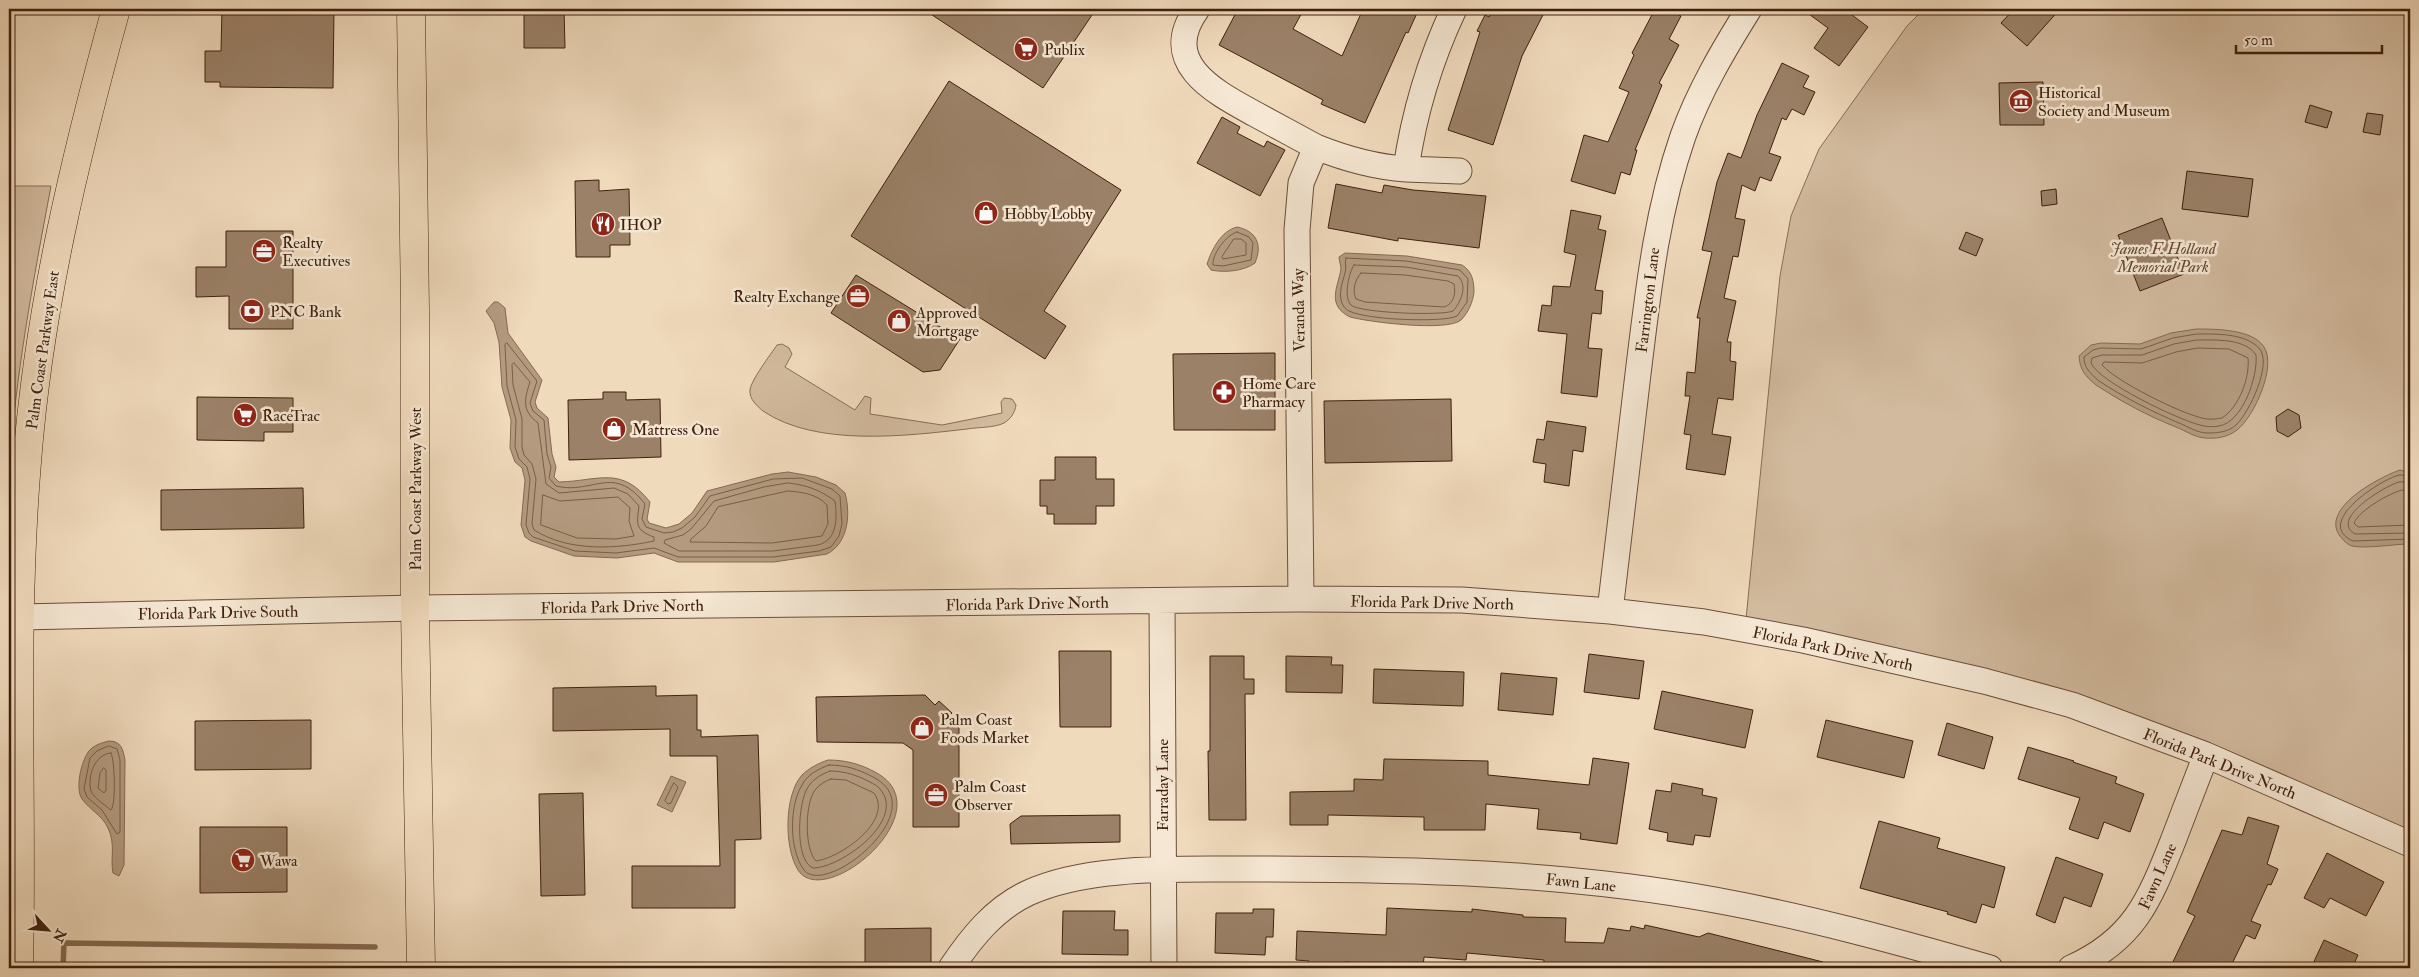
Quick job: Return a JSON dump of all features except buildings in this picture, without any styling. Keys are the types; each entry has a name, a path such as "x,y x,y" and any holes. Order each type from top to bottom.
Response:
{"main road":[{"name":"Palm Coast Parkway East","path":"19,968 20,617 27,461 43,324 73,171 116,9"},
{"name":"Palm Coast Parkway West","path":"411,9 415,319 415,608 421,968"}],"street":[{"path":"1197,9 1189,22 1185,48 1195,74 1217,93 1316,147 1354,161 1380,167 1459,170"},
{"path":"1406,169 1410,142 1426,78 1454,9"},
{"name":"Farrington Lane","path":"1610,611 1650,270 1664,199 1684,134 1696,106 1714,68 1749,9"},
{"name":"Veranda Way","path":"1301,600 1297,211 1301,183 1316,147"},
{"name":"Florida Park Drive North","path":"415,608 1462,600 1610,611 1704,622 1795,639 1984,681 2072,705 2206,755 2410,844"},
{"name":"Farraday Lane","path":"1162,601 1164,968"},
{"name":"Florida Park Drive South","path":"20,617 415,608"},
{"name":"Fawn Lane","path":"2071,968 2091,959 2113,943 2132,924 2144,907 2156,884 2206,755"},
{"name":"Fawn Lane","path":"950,968 978,931 1010,902 1028,893 1080,878 1162,870 1410,870 1488,874 1617,886 1749,907 1876,936 1990,968"}],"green space":[{"name":"James F. Holland Memorial Park","path":"1924,9 2410,9 2410,834 2224,762 1746,619 1780,276 1791,216 1819,149 1907,26"},
{"path":"9,186 51,186 20,366 9,474"},
{"path":"782,344 789,348 792,354 785,367 855,410 865,396 871,398 870,414 942,425 1002,413 1001,402 1004,398 1012,399 1016,405 1012,415 1006,421 1000,425 986,427 890,436 835,434 809,430 784,422 763,411 756,405 751,396 751,386 757,374 777,345"}],"water":[{"path":"1237,227 1249,232 1256,239 1258,250 1255,263 1234,271 1211,270 1207,264 1214,247 1226,232"},
{"path":"1345,253 1407,256 1462,265 1468,270 1473,280 1473,300 1461,320 1453,324 1407,325 1350,317 1338,307 1335,295 1341,269 1339,257"},
{"path":"494,302 498,302 505,308 508,333 542,380 535,402 537,408 548,418 552,454 556,467 554,477 559,482 609,478 629,483 639,490 650,502 647,519 649,523 666,528 679,524 692,513 707,491 772,474 788,472 816,477 836,485 845,493 848,510 846,528 840,543 827,554 774,562 678,562 654,553 617,558 574,556 531,541 525,537 521,525 525,480 522,468 515,462 510,448 511,420 502,387 499,342 494,323 486,311"},
{"path":"2196,329 2243,333 2259,341 2267,355 2266,378 2256,403 2244,423 2237,430 2226,436 2205,438 2197,436 2145,413 2096,385 2086,376 2082,369 2079,356 2091,345 2101,343 2140,344 2171,333"},
{"path":"2400,470 2410,473 2410,544 2365,547 2348,544 2338,533 2336,523 2339,513 2346,503 2368,486"},
{"path":"116,742 121,746 125,760 124,865 119,876 113,873 112,840 108,828 103,820 82,799 79,789 80,775 89,751 100,743"},
{"path":"828,760 853,763 875,772 893,789 897,809 889,830 873,851 853,867 831,878 812,879 798,870 793,860 788,836 789,808 796,784 802,775 814,766"},
{"path":"671,776 686,782 672,812 657,805"}],"waterway":[{"path":"63,968 64,943 375,947"}],"place":[{"name":"Publix","path":"1026,49"},
{"name":"Historical Society and Museum","path":"2021,101"},
{"name":"Hobby Lobby","path":"986,213"},
{"name":"IHOP","path":"603,224"},
{"name":"Realty Executives","path":"264,251"},
{"name":"Realty Exchange","path":"858,296"},
{"name":"PNC Bank","path":"252,311"},
{"name":"Approved Mortgage","path":"899,321"},
{"name":"Home Care Pharmacy","path":"1224,392"},
{"name":"RaceTrac","path":"245,415"},
{"name":"Mattress One","path":"614,429"},
{"name":"Palm Coast Foods Market","path":"922,728"},
{"name":"Palm Coast Observer","path":"936,795"},
{"name":"Wawa","path":"243,860"}]}
